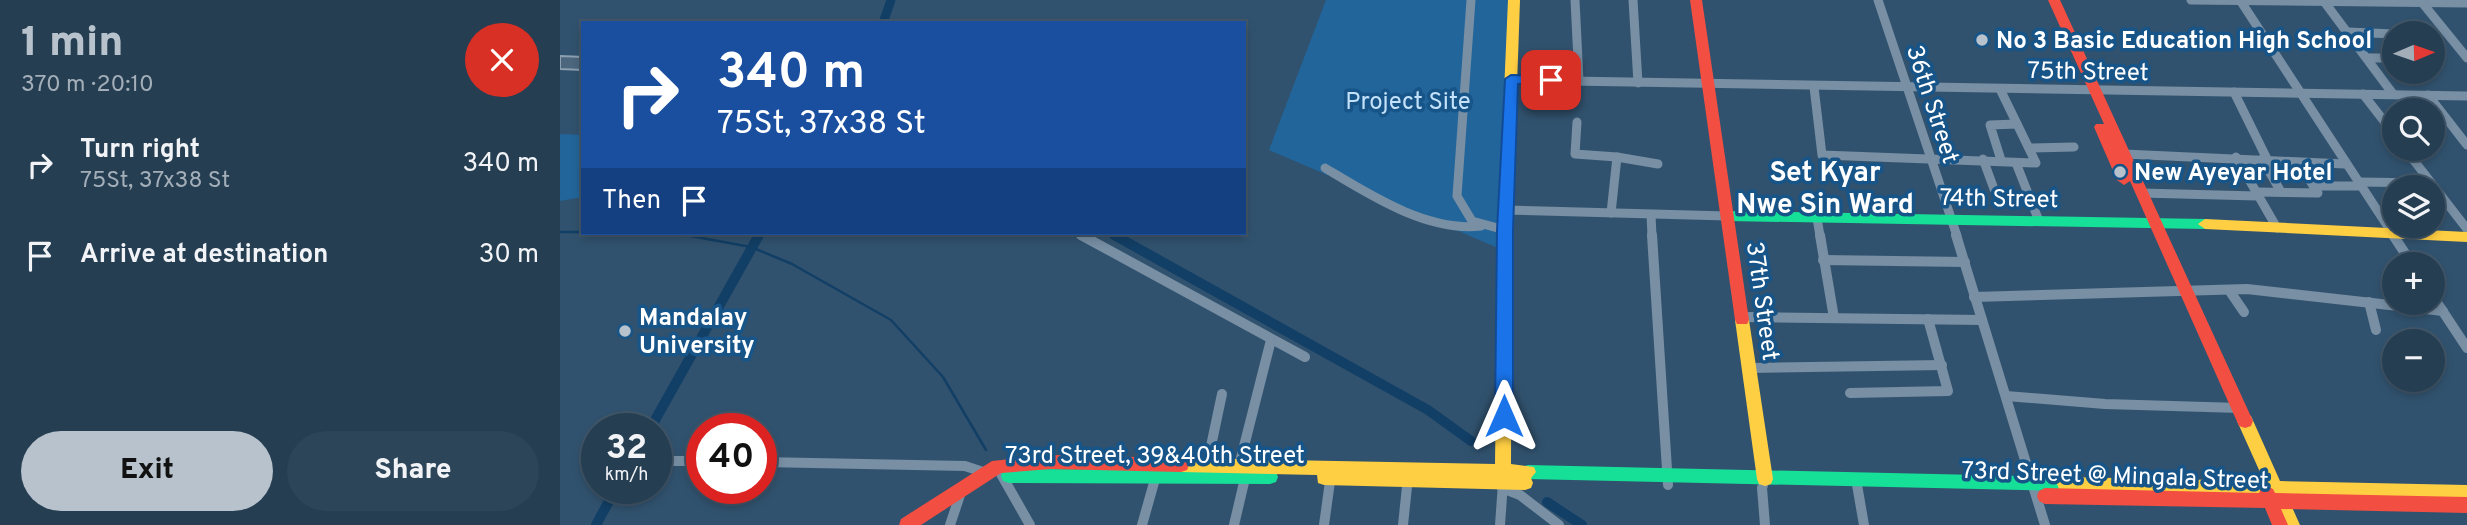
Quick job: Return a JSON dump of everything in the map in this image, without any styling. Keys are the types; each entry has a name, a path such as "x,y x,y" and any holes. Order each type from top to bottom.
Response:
{"main road":[{"path":"1331,473 1503,481 1505,230 1517,80 1514,0"},
{"name":"37th Street","path":"1696,0 1743,317 1763,483"},
{"path":"2044,0 2090,90"},
{"path":"2054,0 2111,138 2274,496 2292,525"},
{"path":"2111,138 2124,154 2150,222"},
{"name":"74th Street","path":"1727,216 2150,222 2382,233"},
{"name":"74th Street","path":"2445,236 2467,237"},
{"name":"73rd Street, 39&40th Street","path":"1157,470 1207,465 1244,470"},
{"name":"73rd Street, 39&40th Street","path":"991,474 1049,468 1331,473"},
{"path":"907,525 991,474"},
{"name":"73rd Street @ Mingala Street","path":"1503,481 1668,480 2274,496 2467,505"},
{"name":"73rd Street @ Mingala Street","path":"2274,496 2467,492"},
{"path":"2274,496 2280,525"}],"street":[{"path":"1471,0 1457,196 1472,221 1505,230"},
{"path":"1575,0 1579,81"},
{"path":"1633,0 1639,83"},
{"name":"36th Street","path":"1878,0 1965,262 2045,525"},
{"path":"2191,0 2467,3"},
{"path":"2240,0 2382,218"},
{"path":"2323,1 2393,94"},
{"path":"2421,1 2467,58"},
{"path":"2348,32 2382,33"},
{"path":"2368,58 2382,58"},
{"name":"75th Street","path":"1517,80 2467,96"},
{"path":"1815,87 1819,150 1822,155 2036,163 2000,89"},
{"path":"2234,92 2281,192"},
{"path":"2364,94 2382,118"},
{"path":"2428,95 2467,145"},
{"path":"1577,122 1576,154 1658,164"},
{"path":"2001,160 1990,125 2017,124"},
{"path":"2029,148 2074,148"},
{"path":"2124,154 2346,164"},
{"path":"1611,213 1617,157"},
{"path":"2236,158 2277,228"},
{"path":"1983,159 1994,189"},
{"path":"2414,161 2425,175"},
{"path":"2015,163 2039,221"},
{"path":"1325,169 1374,196 1421,216 1460,226 1482,225"},
{"path":"2141,193 2318,193 2305,173"},
{"path":"2314,186 2382,184"},
{"path":"2445,201 2467,229"},
{"name":"74th Street","path":"1506,210 1727,216"},
{"path":"1651,215 1668,480"},
{"path":"1817,218 1834,318"},
{"path":"1082,235 1305,357"},
{"path":"1824,260 1965,262"},
{"path":"2229,289 2244,312"},
{"path":"1974,297 2229,289 2277,291 2382,304"},
{"path":"2369,302 2376,330"},
{"path":"2445,314 2467,348"},
{"path":"1743,317 1982,320"},
{"path":"1850,393 1946,392 1949,389 1928,319"},
{"path":"1234,525 1271,340"},
{"path":"1750,368 1942,365"},
{"path":"1207,465 1222,394"},
{"path":"2006,396 2105,404 2235,408"},
{"path":"777,462 965,466 991,474 1030,525"},
{"path":"1142,525 1157,470"},
{"path":"1324,525 1331,473"},
{"path":"1403,525 1409,475"},
{"path":"1500,525 1503,481"},
{"path":"1503,481 1559,525"},
{"name":"37th Street","path":"1763,483 1765,525"},
{"path":"1857,485 1864,525"},
{"path":"950,525 962,490"}],"green space":[{"name":"Project Site","path":"1326,0 1514,0 1505,251 1269,150"},
{"path":"560,134 581,135 581,197 560,201"}],"building":[{"path":"560,56 581,57 581,70 560,69"}],"waterway":[{"path":"884,21 891,0"},
{"path":"560,232 581,232"},
{"path":"660,235 691,236 751,247 792,264 891,320 943,377 986,450"},
{"path":"659,413 759,235"},
{"path":"1114,235 1428,410 1471,441"},
{"path":"1547,502 1582,525"},
{"path":"596,525 607,504"}],"traffic: fast":[{"path":"1727,216 2205,224"},
{"path":"1528,472 2065,484"},
{"path":"1009,476 1270,477"}],"traffic: slow":[{"path":"1503,472 1505,230 1514,0"},
{"path":"2205,224 2467,237"},
{"path":"1742,320 1765,479"},
{"path":"2245,421 2292,525"},
{"path":"1181,465 1528,472"},
{"path":"1324,478 1525,483"},
{"path":"2065,484 2467,493"}],"traffic: jam":[{"path":"1696,0 1742,320"},
{"path":"2054,0 2245,421"},
{"path":"2100,127 2124,180"},
{"path":"907,525 998,466 1051,462 1181,465"},
{"path":"2267,494 2280,525"},
{"path":"2045,496 2467,505"}],"place":[{"name":"No 3 Basic Education High School","path":"1982,40"},
{"name":"New Ayeyar Hotel","path":"2120,172"},
{"name":"Mandalay University","path":"625,331"}],"district":[{"name":"Set Kyar Nwe Sin Ward","path":"1825,187"}],"route":[{"path":"1504,416 1505,230 1511,79 1551,80"}]}
